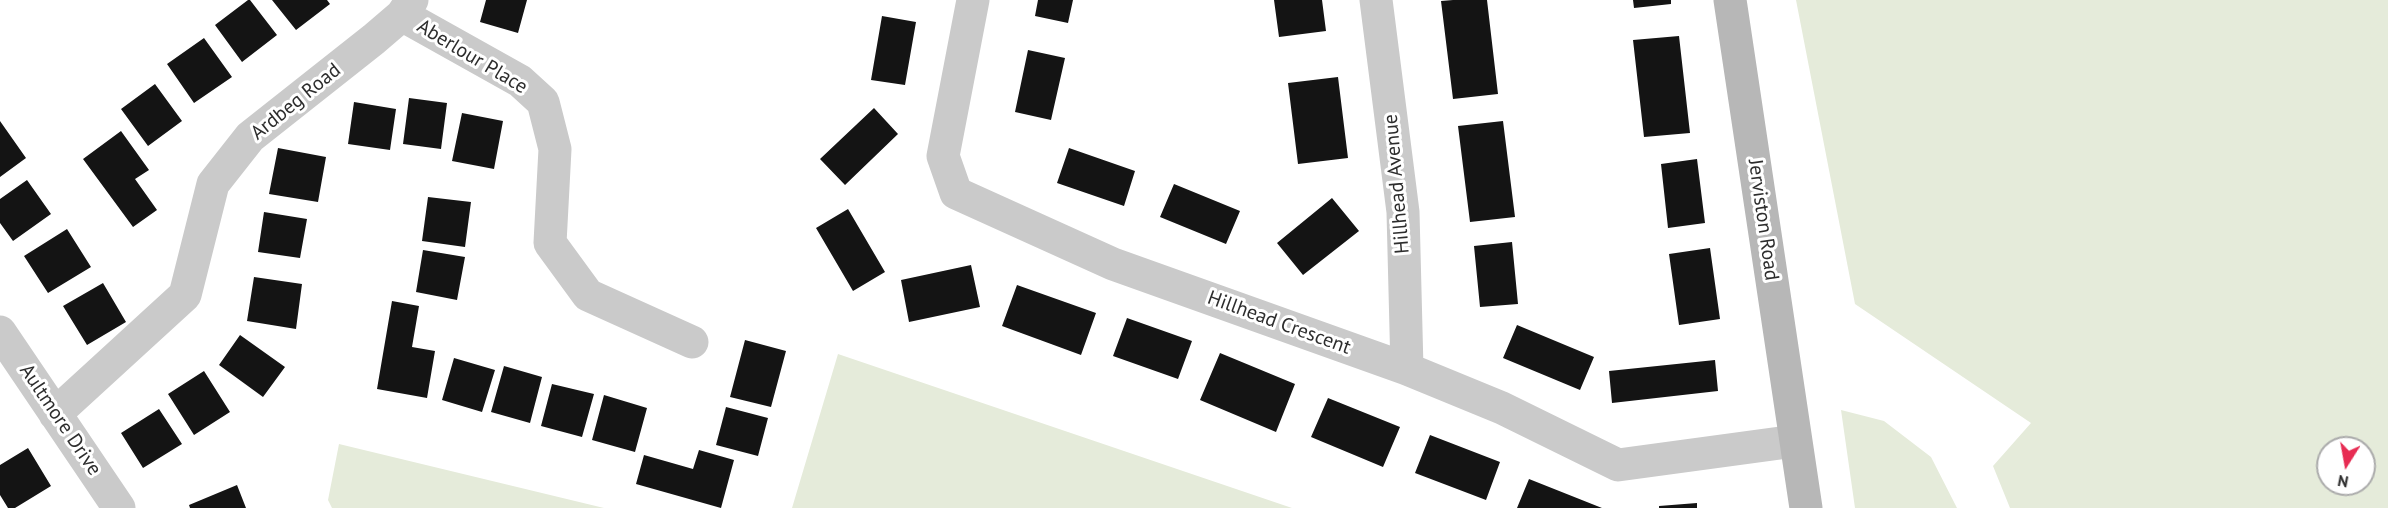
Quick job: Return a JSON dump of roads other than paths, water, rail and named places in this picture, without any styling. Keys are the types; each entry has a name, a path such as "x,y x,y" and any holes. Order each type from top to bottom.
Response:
{"main road":[{"name":"Jerviston Road","path":"1730,0 1806,508"}],"street":[{"name":"Hillhead Crescent","path":"973,0 943,156 956,193 1113,264 1407,369 1502,408 1618,465 1795,441"},
{"name":"Hillhead Avenue","path":"1376,0 1403,212 1407,369"},
{"name":"Aberlour Place","path":"407,8 520,81 543,102 555,149 550,243 588,295 692,342"},
{"name":"Ardbeg Road","path":"56,414 185,295 213,184 250,137 407,8"},
{"name":"Aultmore Drive","path":"0,332 119,508"}]}
